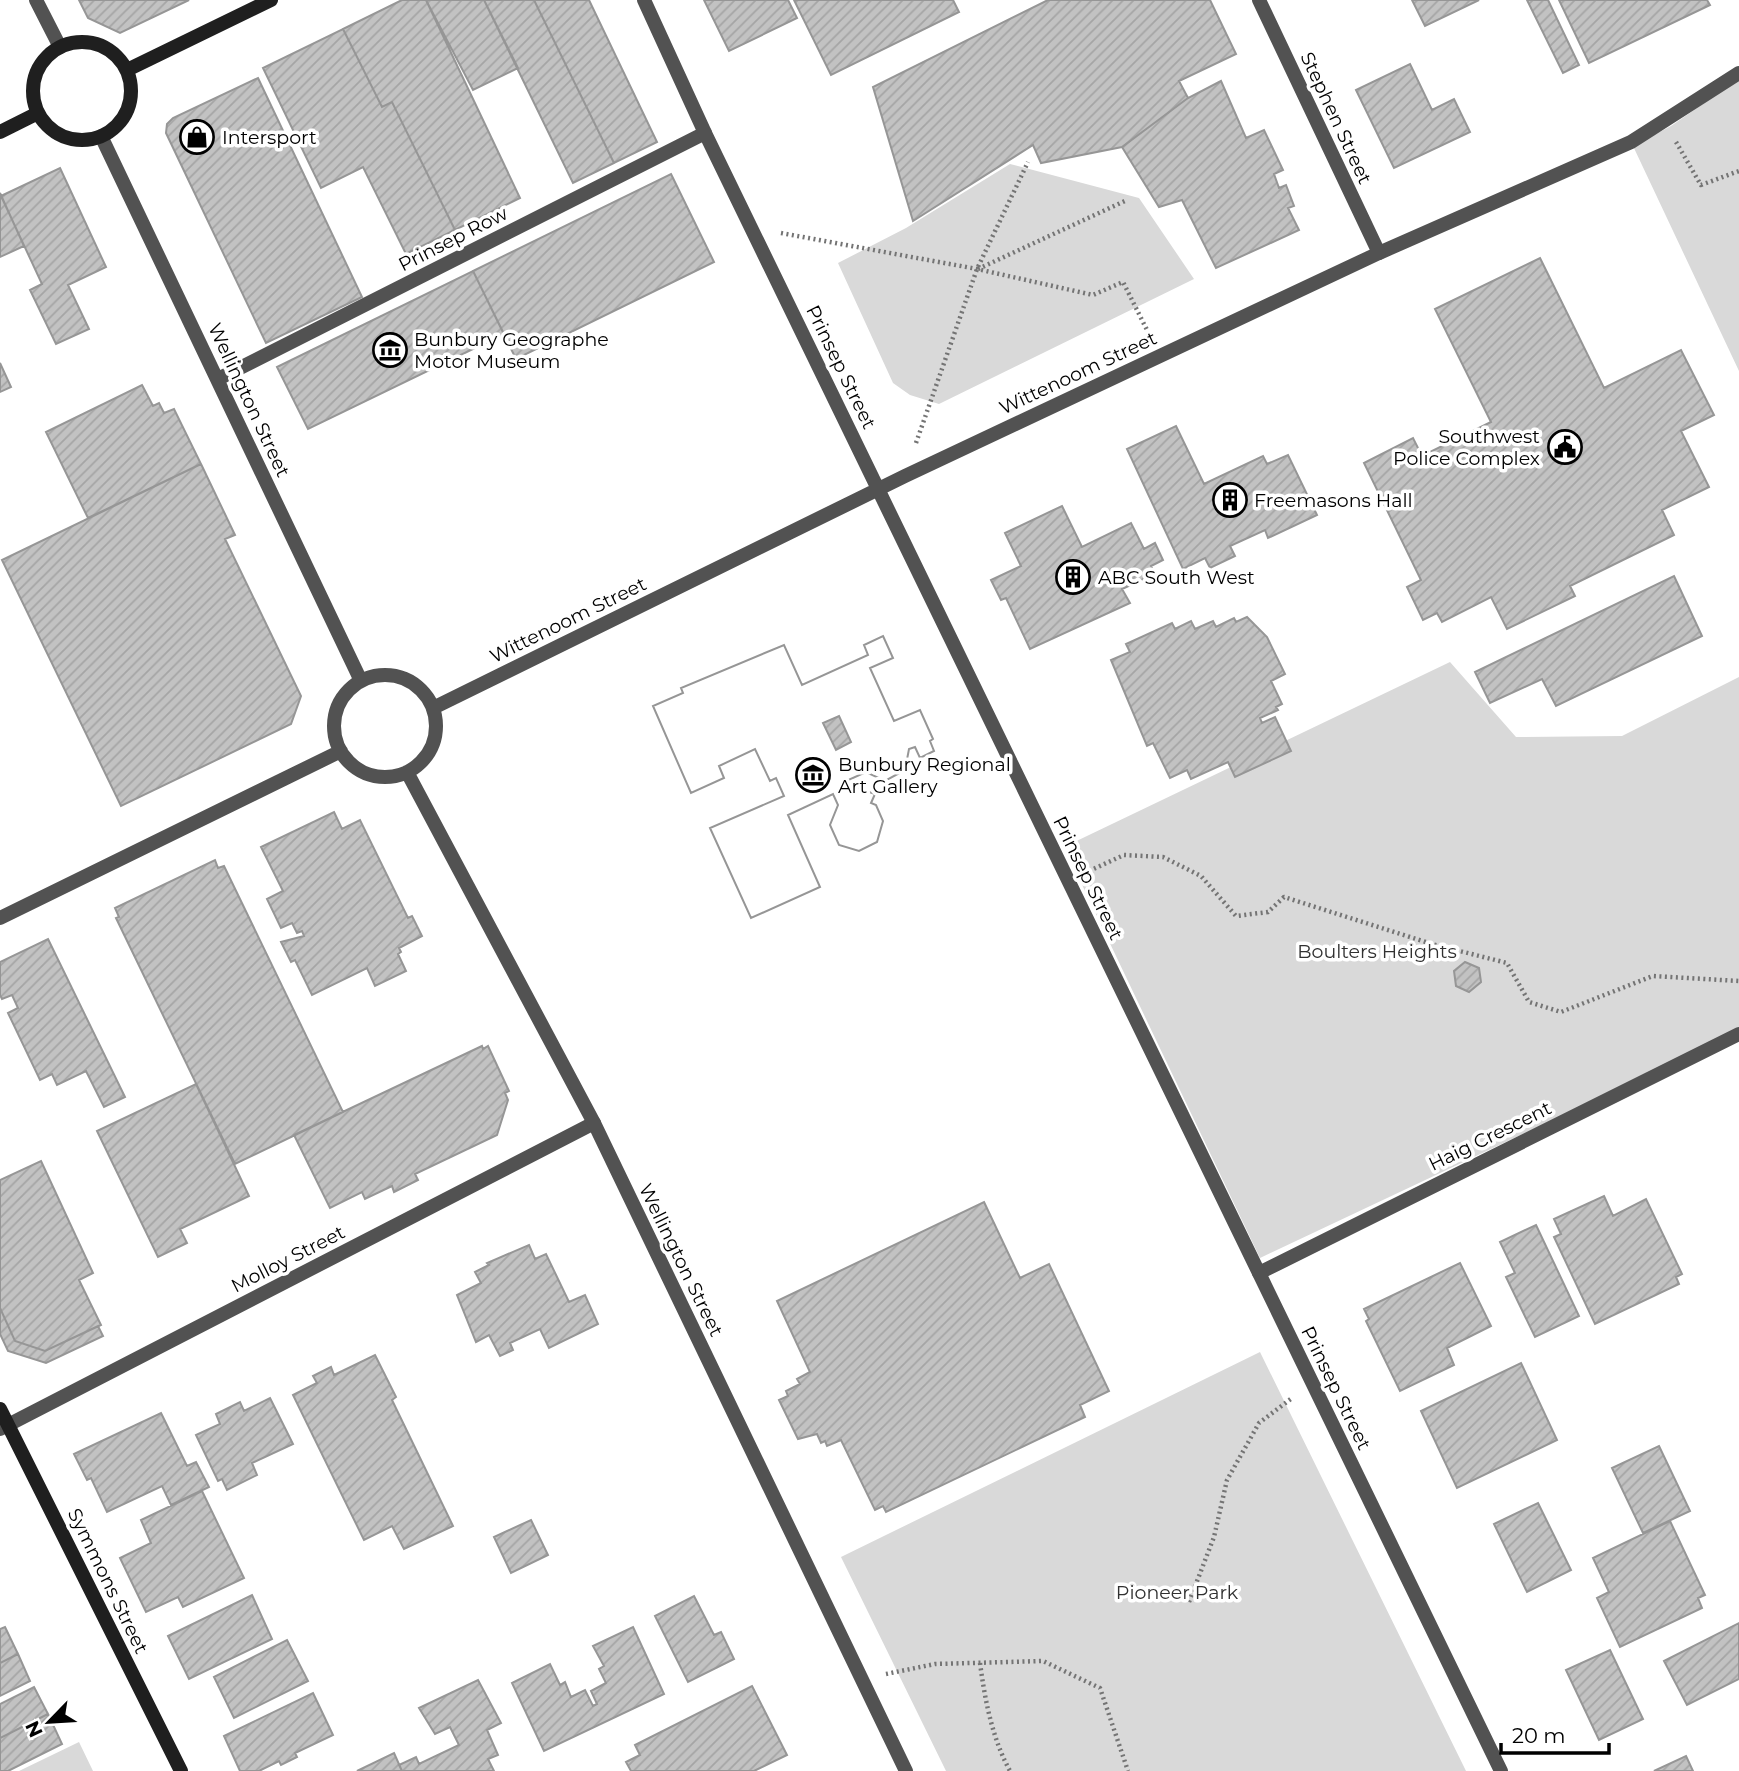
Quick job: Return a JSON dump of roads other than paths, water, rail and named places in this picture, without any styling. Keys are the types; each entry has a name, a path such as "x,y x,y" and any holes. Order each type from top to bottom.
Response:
{"main road":[{"path":"127,70 271,0"},
{"path":"88,42 104,47 127,70 131,86 124,116 101,136 86,140 56,133 38,113 33,93 35,76 43,61 60,47 88,42"},
{"path":"0,132 38,113"},
{"name":"Symmons Street","path":"0,1409 4,1427 181,1771"}],"street":[{"path":"36,0 60,47"},
{"name":"Prinsep Street","path":"644,0 705,134 1501,1771"},
{"name":"Stephen Street","path":"1259,0 1379,253"},
{"name":"Wittenoom Street","path":"433,708 879,489 1160,355 1379,253 1631,142 1739,74"},
{"name":"Prinsep Row","path":"218,379 705,134"},
{"name":"Wellington Street","path":"101,136 361,681"},
{"path":"376,675 392,675 408,680 421,689 433,708 436,719 433,745 418,767 384,778 367,774 352,765 341,751 334,719 344,697 361,681 376,675"},
{"path":"0,918 341,751"},
{"name":"Wellington Street","path":"407,772 594,1123 906,1771"},
{"name":"Haig Crescent","path":"1259,1273 1739,1034"},
{"name":"Molloy Street","path":"4,1427 594,1123"}],"place":[{"name":"Intersport","path":"197,137"},
{"name":"Bunbury Geographe Motor Museum","path":"390,350"},
{"name":"Southwest Police Complex","path":"1565,447"},
{"name":"Freemasons Hall","path":"1230,500"},
{"name":"ABC South West","path":"1073,577"},
{"name":"Bunbury Regional Art Gallery","path":"813,775"}],"park label":[{"name":"Boulters Heights","path":"1377,951"},
{"name":"Pioneer Park","path":"1177,1592"}]}
